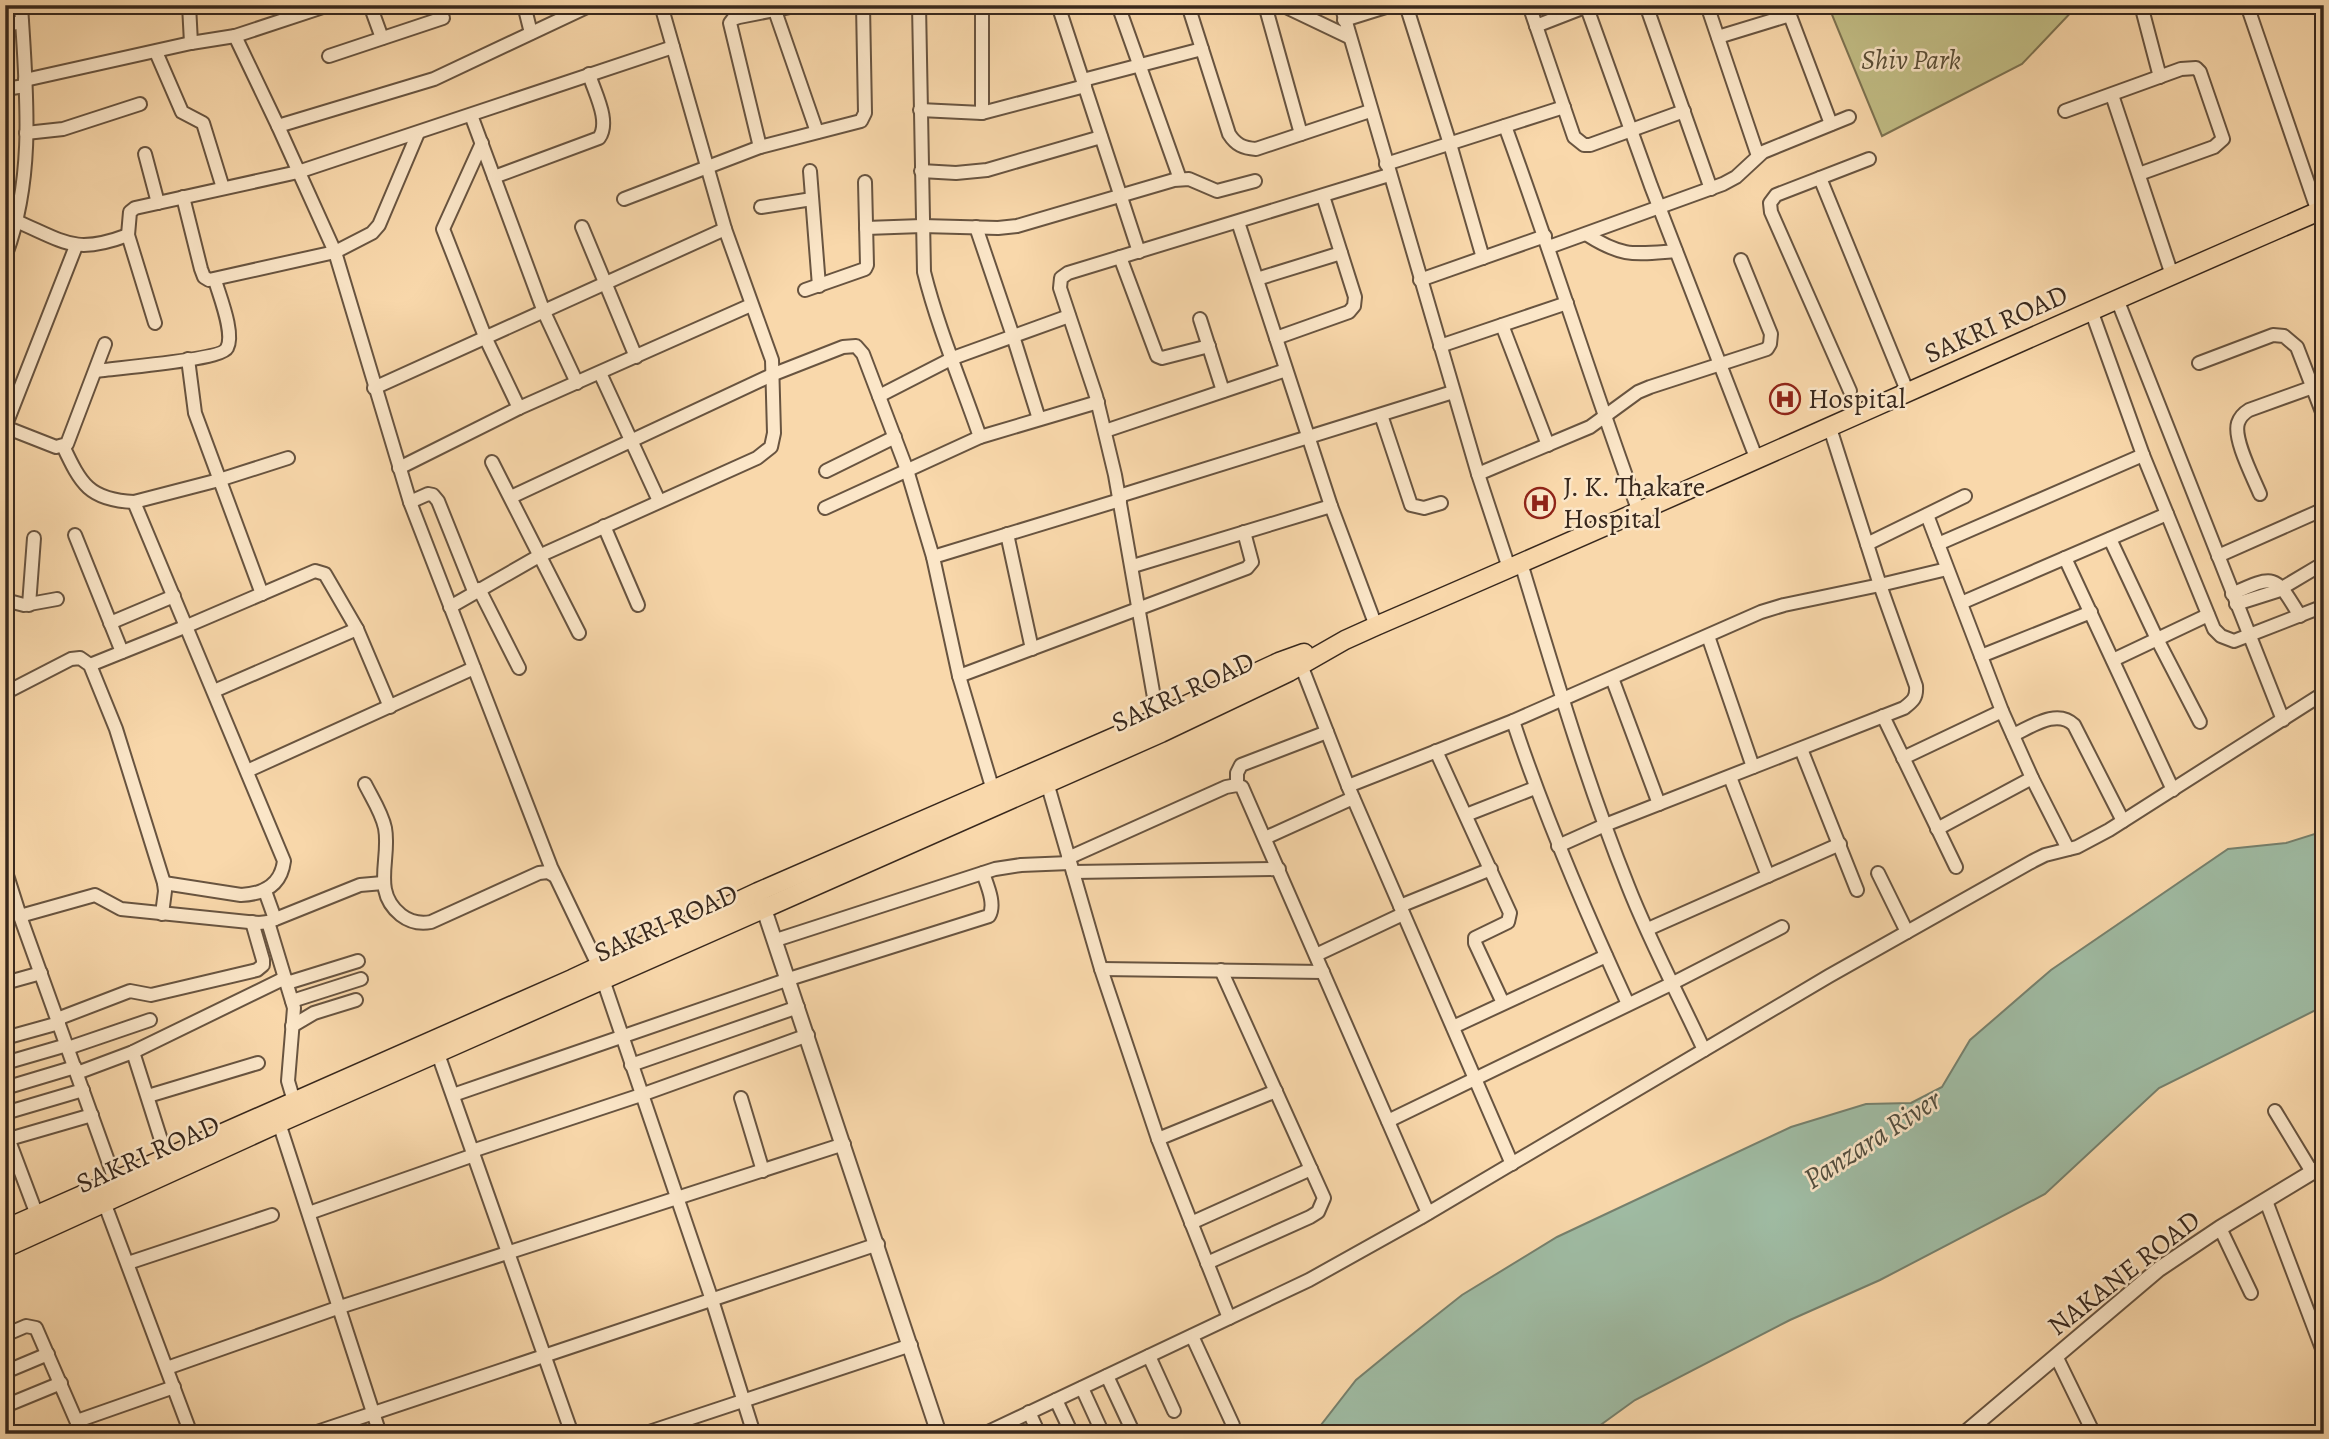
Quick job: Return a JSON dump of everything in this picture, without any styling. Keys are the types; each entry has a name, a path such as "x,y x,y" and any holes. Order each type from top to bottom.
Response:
{"main road":[{"name":"SAKRI ROAD","path":"5,1248 168,1165 761,900 1301,665 1376,626 2321,210"},
{"name":"SAKRI ROAD","path":"1159,726 1279,662 1345,640"},
{"name":"SAKRI ROAD","path":"168,1165 279,1123 296,1108 438,1054 600,973"},
{"name":"SAKRI ROAD","path":"5,1229 37,1215 113,1192"}],"street":[{"path":"5,257 22,196 26,133 21,5"},
{"path":"189,5 191,43"},
{"path":"5,89 191,43 235,36 291,11 329,5"},
{"path":"370,5 382,38"},
{"path":"524,5 531,33"},
{"path":"278,125 434,79 591,5"},
{"path":"450,607 539,556 767,452 771,447 774,433 772,360 725,229 660,5"},
{"path":"760,147 730,23 733,19 774,7 800,5"},
{"path":"624,200 760,147 857,124 864,118 863,5"},
{"path":"919,5 924,271 933,309 980,437"},
{"path":"982,5 982,113"},
{"path":"1058,5 1139,252"},
{"path":"1118,5 1180,179"},
{"path":"1188,5 1229,134 1235,143 1244,148 1256,149 1370,111"},
{"path":"1265,5 1301,134"},
{"path":"1282,5 1349,37"},
{"path":"1341,5 1478,474 1515,566 1629,888 1704,1050"},
{"path":"1344,20 1392,5"},
{"path":"1406,5 1483,258"},
{"path":"1529,5 1574,137 1584,145 1684,111"},
{"path":"1646,5 1711,189"},
{"path":"1707,5 1758,156"},
{"path":"2141,5 2160,77"},
{"path":"2247,5 2321,210"},
{"path":"1536,26 1588,6 1660,209 1758,460"},
{"path":"774,7 817,132"},
{"path":"1718,37 1788,10 1831,124"},
{"path":"329,56 443,18"},
{"path":"5,24 22,22"},
{"path":"235,36 335,252 410,502 551,866 600,973 712,1300 754,1434"},
{"path":"155,324 128,235 130,212 135,208 299,172 673,47"},
{"path":"920,110 982,113 1202,49"},
{"path":"156,52 182,112 203,123 223,188"},
{"path":"2066,111 2190,67 2200,72 2223,139 2214,148 2138,174"},
{"path":"494,177 599,138 604,131 604,122 589,74"},
{"path":"2112,94 2172,275"},
{"path":"26,133 63,130 140,104"},
{"path":"1159,726 1120,498 1098,402 1060,288 1061,278 1068,273 1323,195 1450,144 1564,107"},
{"path":"471,115 544,312 577,383"},
{"path":"1420,279 1483,258 1586,234 1660,209 1736,177 1758,156 1849,117"},
{"path":"1506,126 1639,512"},
{"path":"183,197 201,270 209,280 335,252 360,240 379,225 418,132"},
{"path":"921,171 956,173 987,170 1101,137"},
{"path":"482,143 443,229 486,339 519,408"},
{"path":"145,154 158,203"},
{"path":"1850,391 1771,212 1770,203 1776,195 1869,159"},
{"path":"810,171 819,286"},
{"path":"866,228 1017,226 1180,179 1189,178 1217,191 1255,181"},
{"path":"1819,178 1908,393"},
{"path":"805,290 864,269 867,265 865,181"},
{"path":"1276,338 1349,312 1354,306 1354,297 1323,195"},
{"path":"761,207 812,199"},
{"path":"16,221 76,246 103,244 128,235"},
{"path":"1238,222 1331,506 1376,626"},
{"path":"582,228 636,358"},
{"path":"976,228 1039,419"},
{"path":"374,388 725,229"},
{"path":"1586,234 1621,253 1676,251"},
{"path":"76,246 5,427 56,447 63,446 71,438 105,344"},
{"path":"1257,279 1341,253"},
{"path":"1121,257 1157,356 1162,358 1209,346"},
{"path":"1478,474 1605,418 1638,392 1761,351 1770,344 1772,339 1741,260"},
{"path":"96,371 214,356 223,352 228,347 229,330 215,279"},
{"path":"2117,299 2283,720"},
{"path":"1440,346 1567,303"},
{"path":"399,468 519,408 751,305"},
{"path":"2091,310 2143,455 2208,615 2221,636 2234,641 2324,606"},
{"path":"879,396 953,358 1069,316"},
{"path":"1200,319 1223,391"},
{"path":"1502,325 1548,445"},
{"path":"2199,363 2273,335 2284,336 2297,347 2319,385 2324,417"},
{"path":"511,497 774,374 843,347 856,345 863,354 907,470 933,557 959,676 995,797"},
{"path":"188,359 195,413 262,594"},
{"path":"1105,431 1286,370"},
{"path":"600,373 659,501"},
{"path":"2260,494 2237,434 2242,415 2249,410 2319,385"},
{"path":"933,557 1453,392"},
{"path":"825,508 980,437 1098,402"},
{"path":"1381,415 1411,505 1424,508 1441,503"},
{"path":"1558,846 1904,708 1917,695 1830,428"},
{"path":"825,471 895,437"},
{"path":"63,446 82,483 92,492 103,498 134,502 219,480 288,458"},
{"path":"1938,544 2143,455"},
{"path":"492,462 579,634"},
{"path":"410,502 428,494 438,501 477,590 519,668"},
{"path":"1867,544 1965,496"},
{"path":"134,502 284,861 279,877 265,891 241,895 164,887"},
{"path":"1133,566 1331,506"},
{"path":"2218,556 2324,509"},
{"path":"1961,603 2167,514"},
{"path":"1927,515 2002,711 2068,849"},
{"path":"604,526 638,605"},
{"path":"959,676 1247,568 1252,562 1244,532"},
{"path":"1007,534 1032,649"},
{"path":"75,535 122,652"},
{"path":"29,605 34,538"},
{"path":"2110,539 2200,722"},
{"path":"2065,558 2173,790"},
{"path":"2283,588 2324,563"},
{"path":"1265,838 1350,792 1436,751 1513,721 1774,607 1947,569"},
{"path":"90,665 314,571 325,574 357,629 390,707"},
{"path":"2234,599 2263,580 2272,580 2283,588 2300,616"},
{"path":"110,623 174,596"},
{"path":"5,600 29,605 57,599"},
{"path":"1981,656 2091,612"},
{"path":"2113,660 2208,615"},
{"path":"214,691 357,629"},
{"path":"1708,636 1753,767"},
{"path":"5,693 72,659 80,658 90,665 116,729 164,887 163,911"},
{"path":"1301,665 1350,792 1512,1164"},
{"path":"247,771 474,668"},
{"path":"1612,678 1659,804"},
{"path":"984,1434 1309,1280 1907,932 2033,861 2077,847 2123,821 2324,693"},
{"path":"1903,758 2002,711"},
{"path":"1883,716 1956,867"},
{"path":"2013,735 2046,720 2058,717 2067,719 2074,725 2123,821"},
{"path":"1513,721 1558,846 1628,1004"},
{"path":"1237,785 1237,773 1241,765 1326,732"},
{"path":"1801,749 1857,890"},
{"path":"1436,751 1508,908 1510,919 1478,936 1475,943 1503,1003"},
{"path":"1045,775 1101,969 1158,1139 1229,1318"},
{"path":"1730,777 1768,876"},
{"path":"1937,829 2032,778"},
{"path":"365,784 385,826 383,880 386,897 398,913 413,921 425,923 539,873 548,872 551,866"},
{"path":"1070,864 1226,787 1237,785 1245,791 1428,1213"},
{"path":"1466,815 1535,788"},
{"path":"1648,929 1840,844"},
{"path":"776,940 984,873 1021,864 1279,869"},
{"path":"5,869 92,1115 113,1192 128,1263 191,1434"},
{"path":"1316,955 1401,910 1492,869"},
{"path":"453,1095 789,979 989,916 993,911 984,873"},
{"path":"1878,873 1907,932"},
{"path":"20,916 94,895 121,909 163,911 252,922 383,880"},
{"path":"265,891 295,1013 288,1081 296,1108"},
{"path":"761,900 878,1244 939,1434"},
{"path":"5,1038 58,1021 130,991 152,995 261,968 263,960 252,922"},
{"path":"1388,1121 1782,927"},
{"path":"1452,1027 1606,956"},
{"path":"5,1088 133,1052 286,981 358,961"},
{"path":"1101,969 1324,972"},
{"path":"1207,1263 1318,1212 1324,1198 1221,970"},
{"path":"5,983 41,973"},
{"path":"292,1001 361,979"},
{"path":"292,1026 314,1013 356,1000"},
{"path":"631,1065 798,1007"},
{"path":"5,1063 67,1047 150,1020"},
{"path":"309,1213 808,1035"},
{"path":"133,1052 168,1165"},
{"path":"438,1054 572,1434"},
{"path":"148,1096 258,1063"},
{"path":"5,1113 83,1090"},
{"path":"1158,1139 1276,1091"},
{"path":"741,1098 763,1171"},
{"path":"2275,1111 2318,1169"},
{"path":"37,1215 11,1162 7,1135 92,1115"},
{"path":"279,1123 380,1434"},
{"path":"167,1368 340,1307 844,1144"},
{"path":"1191,1223 1311,1169"},
{"name":"NAKANE ROAD","path":"1964,1434 2159,1269 2220,1228 2318,1169"},
{"path":"2266,1201 2324,1354"},
{"path":"128,1263 272,1215"},
{"path":"2220,1228 2251,1293"},
{"path":"312,1434 878,1244"},
{"path":"5,1335 32,1325 39,1332 82,1434"},
{"path":"1192,1336 1233,1425"},
{"path":"643,1434 911,1345"},
{"path":"5,1372 48,1354"},
{"path":"1149,1356 1174,1411"},
{"path":"2056,1356 2094,1434"},
{"path":"1107,1376 1134,1434"},
{"path":"5,1406 61,1383"},
{"path":"77,1421 174,1387"},
{"path":"1082,1388 1102,1434"},
{"path":"1056,1400 1072,1434"},
{"path":"1029,1412 1039,1434"}],"green space":[{"name":"Shiv Park","path":"1828,5 2078,5 2022,64 1882,136"}],"water":[{"name":"Panzara River","path":"2324,831 2324,1006 2159,1088 2045,1194 1880,1280 1790,1320 1635,1400 1588,1434 1314,1434 1356,1380 1395,1348 1462,1295 1557,1237 1791,1127 1866,1104 1911,1103 1942,1087 1970,1040 2051,970 2228,849 2286,843"}],"place":[{"name":"Hospital","path":"1785,399"},
{"name":"J. K. Thakare Hospital","path":"1540,503"}]}
